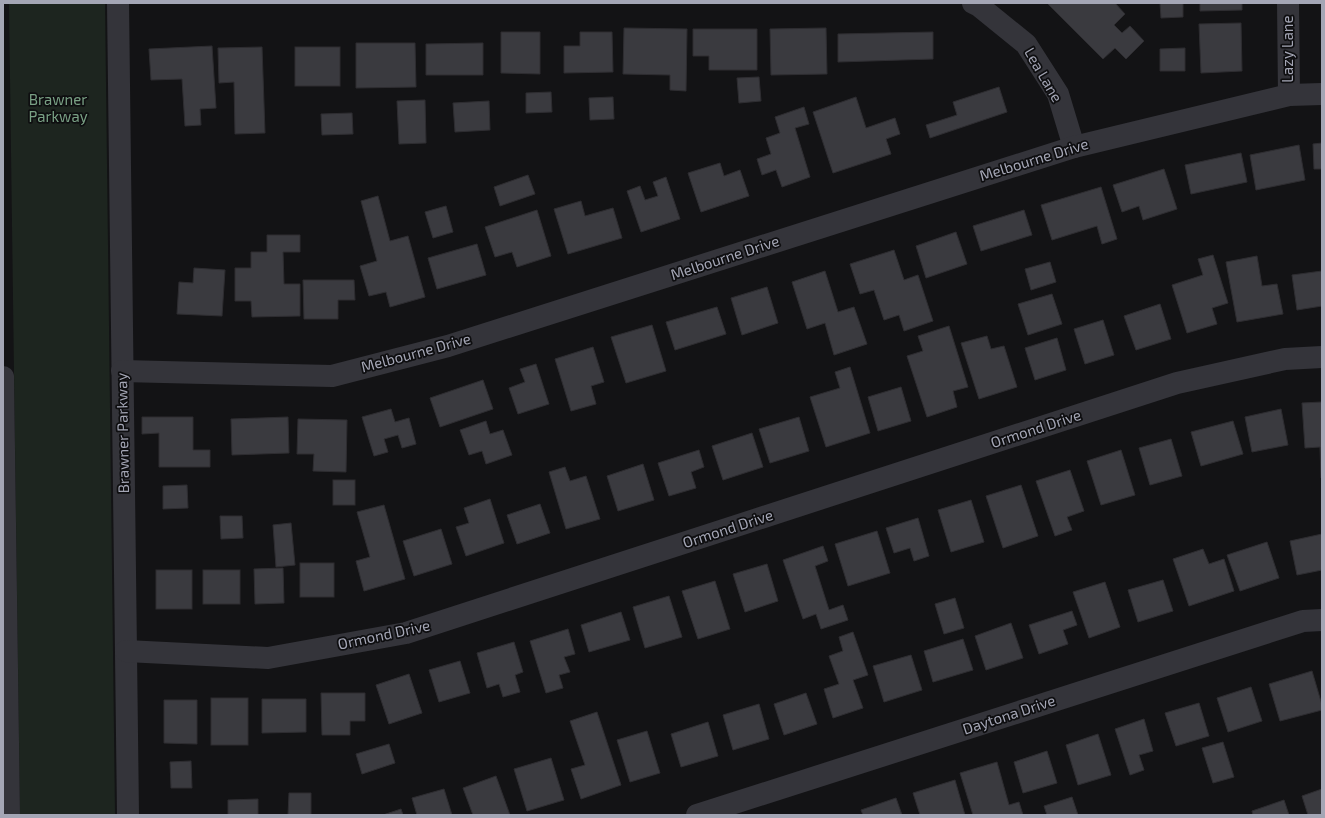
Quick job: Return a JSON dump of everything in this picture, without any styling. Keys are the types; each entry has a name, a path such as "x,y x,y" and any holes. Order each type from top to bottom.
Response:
{"street":[{"name":"Brawner Parkway","path":"118,3 128,815"},
{"name":"Lea Lane","path":"973,3 979,6 1026,44 1058,94 1074,147"},
{"name":"Lazy Lane","path":"1288,3 1289,95"},
{"name":"Melbourne Drive","path":"122,371 332,376 448,346 1074,147 1289,95 1322,94"},
{"name":"Ormond Drive","path":"126,652 268,658 406,633 1177,383 1285,359 1322,357"},
{"path":"3,377 9,815"},
{"name":"Daytona Drive","path":"697,815 1303,621 1322,620"}],"green space":[{"name":"Brawner Parkway","path":"9,3 105,3 115,815 20,815"}],"building":[{"path":"1047,3 1115,3 1125,14 1114,25 1122,33 1130,26 1144,41 1126,59 1115,48 1103,59"},
{"path":"1160,3 1183,3 1183,17 1161,18"},
{"path":"1200,3 1242,3 1242,10 1200,11"},
{"path":"1241,23 1242,71 1201,73 1199,24"},
{"path":"624,28 687,29 686,91 670,90 670,75 623,74"},
{"path":"826,28 827,74 771,75 770,29"},
{"path":"693,29 757,29 757,70 709,70 709,56 693,56"},
{"path":"501,32 540,32 540,74 501,73"},
{"path":"580,32 612,32 613,72 564,73 564,46 580,46"},
{"path":"933,32 933,59 838,62 838,34"},
{"path":"356,43 415,43 416,87 356,88"},
{"path":"483,43 483,75 426,75 426,44"},
{"path":"212,46 216,108 200,109 201,125 185,126 182,79 151,80 149,49"},
{"path":"262,47 265,133 235,134 234,82 219,83 218,48"},
{"path":"295,47 340,47 340,86 295,86"},
{"path":"1185,48 1185,71 1160,71 1160,49"},
{"path":"759,77 761,101 739,103 737,78"},
{"path":"999,87 1007,112 930,138 926,125 957,115 953,102"},
{"path":"551,92 552,112 526,113 526,93"},
{"path":"613,97 614,119 590,120 589,98"},
{"path":"856,97 866,128 895,118 900,134 886,139 891,154 833,173 813,112"},
{"path":"425,100 426,143 399,144 397,101"},
{"path":"489,101 490,130 455,132 453,103"},
{"path":"804,107 809,124 795,128 810,177 782,187 776,170 762,175 757,159 771,154 766,138 780,133 775,117"},
{"path":"352,113 353,134 322,135 321,114"},
{"path":"1322,143 1322,169 1314,169 1313,144"},
{"path":"1299,145 1305,180 1256,190 1250,155"},
{"path":"1241,153 1247,182 1191,194 1185,165"},
{"path":"720,163 724,176 740,170 749,196 701,212 688,173"},
{"path":"1164,169 1177,209 1143,220 1139,206 1122,212 1113,185"},
{"path":"528,175 535,194 500,206 494,187"},
{"path":"666,177 680,219 641,232 627,191 640,186 645,200 658,196 653,182"},
{"path":"1101,187 1117,239 1102,244 1097,226 1052,240 1041,205"},
{"path":"378,196 390,241 408,236 425,297 390,307 386,292 369,296 360,266 377,261 361,201"},
{"path":"581,201 585,216 613,208 622,238 568,254 554,209"},
{"path":"446,206 453,232 433,238 425,212"},
{"path":"537,210 551,256 517,267 512,252 495,257 485,227"},
{"path":"1024,210 1032,235 981,251 973,226"},
{"path":"956,232 967,264 926,278 916,246"},
{"path":"267,235 300,235 300,252 283,252 284,284 300,284 300,316 252,317 251,301 235,301 235,268 251,268 251,252 267,252"},
{"path":"477,244 486,275 437,289 428,258"},
{"path":"894,250 904,280 918,275 933,321 904,331 899,315 884,320 874,290 860,294 850,264"},
{"path":"1213,255 1228,303 1212,308 1217,324 1187,333 1172,285 1203,275 1198,259"},
{"path":"1257,256 1262,286 1277,284 1283,314 1237,322 1226,262"},
{"path":"1050,262 1056,282 1031,290 1025,269"},
{"path":"194,268 225,270 222,316 177,314 179,282 193,283"},
{"path":"825,271 838,312 854,307 867,344 834,355 825,323 807,329 792,282"},
{"path":"1322,271 1322,306 1297,310 1292,275"},
{"path":"303,280 354,280 355,300 338,300 338,319 304,319"},
{"path":"767,287 778,323 742,335 731,298"},
{"path":"1052,294 1062,324 1028,335 1018,304"},
{"path":"1160,304 1171,339 1136,350 1124,316"},
{"path":"717,307 726,334 675,350 666,322"},
{"path":"1103,320 1114,355 1085,364 1074,329"},
{"path":"652,325 666,371 626,383 611,337"},
{"path":"949,326 968,387 953,391 957,407 927,417 907,356 923,351 918,336"},
{"path":"987,336 991,349 1004,346 1017,387 979,399 961,343"},
{"path":"1057,338 1066,370 1035,380 1025,348"},
{"path":"593,347 604,382 591,386 596,404 571,411 555,359"},
{"path":"536,364 549,404 518,414 509,388 525,382 520,369"},
{"path":"850,367 870,433 826,447 810,397 840,388 835,372"},
{"path":"483,380 493,409 440,427 430,398"},
{"path":"901,387 911,421 878,431 868,397"},
{"path":"1322,402 1321,478 1320,447 1305,448 1302,403"},
{"path":"391,409 395,422 409,418 416,444 402,448 398,435 384,439 388,452 374,456 362,417"},
{"path":"1281,409 1288,445 1252,452 1245,417"},
{"path":"142,417 193,417 193,450 210,450 210,467 159,467 159,433 142,434"},
{"path":"288,417 289,453 232,455 231,419"},
{"path":"799,417 809,451 770,463 759,429"},
{"path":"298,419 347,420 346,472 313,471 314,454 297,454"},
{"path":"486,421 490,434 503,430 512,455 486,464 482,451 469,455 460,430"},
{"path":"1233,421 1243,454 1201,466 1191,432"},
{"path":"752,433 763,467 723,480 712,446"},
{"path":"1171,439 1182,476 1150,485 1139,448"},
{"path":"699,450 704,467 691,472 696,488 669,496 658,463"},
{"path":"1121,450 1135,495 1101,505 1087,461"},
{"path":"643,464 654,500 618,511 607,476"},
{"path":"565,467 570,481 586,476 600,519 566,529 549,472"},
{"path":"1070,470 1084,511 1067,517 1072,530 1055,536 1036,481"},
{"path":"333,480 355,480 355,505 333,505"},
{"path":"187,485 188,508 163,509 163,486"},
{"path":"1021,485 1038,536 1003,548 986,496"},
{"path":"490,499 504,543 466,556 456,527 469,523 464,508"},
{"path":"971,500 984,542 951,552 938,510"},
{"path":"540,504 550,533 517,544 507,515"},
{"path":"384,505 405,579 364,591 356,561 370,557 357,512"},
{"path":"220,516 242,516 243,538 221,539"},
{"path":"918,518 929,556 914,561 910,548 894,553 886,528"},
{"path":"291,523 295,565 276,567 273,525"},
{"path":"441,529 452,564 414,576 403,541"},
{"path":"877,531 890,573 848,586 835,544"},
{"path":"1322,534 1322,570 1297,575 1290,541"},
{"path":"1267,542 1279,578 1240,591 1227,555"},
{"path":"823,546 828,561 815,566 829,610 843,605 848,620 821,629 816,614 803,619 783,560"},
{"path":"1203,549 1209,564 1224,559 1234,591 1189,606 1173,559"},
{"path":"300,563 334,563 334,597 300,597"},
{"path":"767,564 778,601 745,612 733,574"},
{"path":"283,568 284,603 255,604 254,569"},
{"path":"156,570 192,570 192,609 156,609"},
{"path":"203,570 240,570 240,604 203,604"},
{"path":"1163,580 1173,611 1138,622 1128,590"},
{"path":"715,581 730,629 698,639 682,591"},
{"path":"1105,582 1120,627 1089,638 1073,592"},
{"path":"669,596 682,637 645,648 633,607"},
{"path":"955,598 964,628 944,634 935,604"},
{"path":"1072,611 1077,625 1063,630 1068,644 1039,654 1029,625"},
{"path":"621,612 630,640 589,652 581,625"},
{"path":"1011,623 1023,658 986,670 975,636"},
{"path":"568,629 575,654 564,657 570,672 559,675 563,688 546,693 530,641"},
{"path":"853,632 868,675 853,680 863,708 833,718 824,689 839,684 829,656 843,651 839,637"},
{"path":"963,639 973,670 933,682 924,651"},
{"path":"514,642 523,672 515,675 520,692 503,697 499,684 487,688 477,653"},
{"path":"911,655 922,690 884,702 873,666"},
{"path":"460,661 470,693 439,702 429,670"},
{"path":"1312,671 1322,705 1322,710 1280,721 1269,684"},
{"path":"409,674 422,713 389,724 376,685"},
{"path":"1251,687 1262,721 1228,732 1217,698"},
{"path":"321,693 365,693 365,721 350,721 350,735 322,735"},
{"path":"806,693 817,724 784,735 774,704"},
{"path":"211,698 248,698 248,745 211,745"},
{"path":"262,699 306,699 306,732 262,733"},
{"path":"164,700 197,700 197,744 164,743"},
{"path":"1199,703 1209,736 1176,746 1165,713"},
{"path":"759,704 769,739 733,750 723,715"},
{"path":"597,712 621,785 581,799 571,769 585,765 570,721"},
{"path":"1144,719 1153,751 1139,755 1144,770 1130,775 1115,729"},
{"path":"708,722 718,756 681,767 671,734"},
{"path":"647,731 660,773 630,782 617,740"},
{"path":"1098,734 1111,775 1078,785 1066,745"},
{"path":"1223,742 1234,777 1213,783 1202,748"},
{"path":"389,744 395,763 362,774 356,754"},
{"path":"1047,751 1057,783 1023,793 1014,762"},
{"path":"551,758 564,800 527,811 514,769"},
{"path":"191,761 192,788 171,788 170,762"},
{"path":"997,762 1009,805 1019,802 1023,815 973,815 960,773"},
{"path":"496,776 510,815 473,815 463,788"},
{"path":"955,780 965,815 920,815 913,793"},
{"path":"444,789 452,815 417,815 412,798"},
{"path":"1322,789 1322,815 1308,815 1302,796"},
{"path":"289,793 311,793 311,815 288,815"},
{"path":"1072,797 1078,815 1047,815 1044,806"},
{"path":"896,798 902,815 863,815 861,810"},
{"path":"258,799 258,815 228,815 228,800"},
{"path":"1284,800 1289,815 1253,815 1252,811"},
{"path":"401,809 403,815 383,815"}]}
